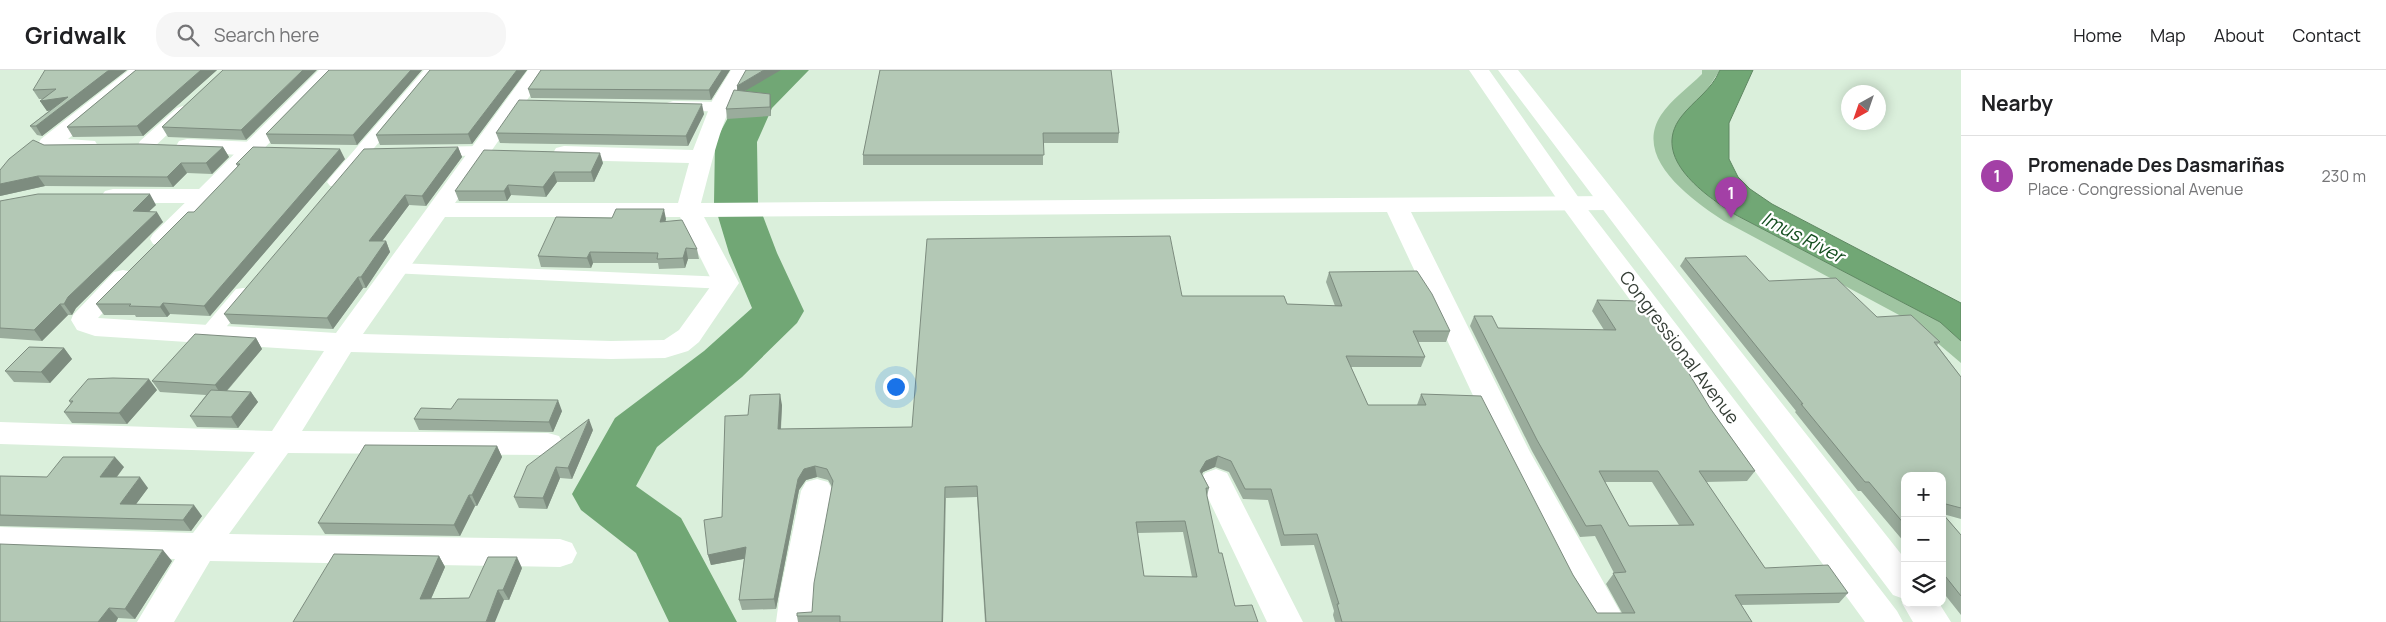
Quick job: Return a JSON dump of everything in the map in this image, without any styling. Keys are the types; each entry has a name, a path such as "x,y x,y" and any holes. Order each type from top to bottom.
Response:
{"street":[{"path":"140,70 50,144 51,146 127,145 264,149"},
{"path":"330,70 264,149 206,196 86,314 84,320 87,324 94,327 343,343 611,350 665,349 678,345 689,336 726,283"},
{"path":"323,198 432,70"},
{"path":"155,622 202,547 280,442 343,343 398,269 480,151 523,105 538,70"},
{"path":"726,283 688,209 719,107 732,81 741,70"},
{"name":"Congressional Avenue","path":"1479,70 1572,202 1885,622"},
{"name":"Congressional Avenue","path":"1508,70 1901,580"},
{"path":"127,145 194,101"},
{"path":"655,106 719,107"},
{"path":"342,152 381,152"},
{"path":"421,152 509,152"},
{"path":"548,153 704,157"},
{"path":"92,195 206,196"},
{"path":"439,210 721,210 1609,203"},
{"path":"1394,204 1515,453 1608,622"},
{"path":"398,269 726,283"},
{"path":"209,334 254,281"},
{"path":"0,433 280,442 548,444"},
{"path":"1216,481 1285,622"},
{"path":"794,622 797,593 817,491"},
{"path":"0,540 202,547 560,553"},
{"path":"1922,607 1933,622"}],"shaded area":[{"path":"1702,70 1720,70 1701,99 1680,118 1686,174 1713,200 1736,215 1940,322 1961,341 1961,363 1914,323 1724,221 1697,202 1670,177 1660,163 1654,147 1654,131 1665,109 1702,74"}],"water":[{"name":"Imus River","path":"1720,70 1753,70 1729,123 1729,159 1738,177 1750,189 1772,204 1961,303 1961,341 1940,322 1736,215 1710,197 1686,174 1677,161 1672,147 1673,132 1681,117 1712,84"}],"building":[{"path":"45,70 109,70 36,126 30,126 68,97 40,101 56,89 33,90"},
{"path":"136,70 201,70 137,126 67,127"},
{"path":"223,70 303,70 241,130 162,127"},
{"path":"329,70 411,70 353,135 266,134"},
{"path":"430,70 517,70 468,134 376,135"},
{"path":"541,70 722,70 709,90 528,89"},
{"path":"746,70 764,70 737,86"},
{"path":"880,70 1111,70 1119,133 1043,133 1044,155 863,155"},
{"path":"734,90 770,94 770,107 726,109"},
{"path":"519,100 702,104 686,136 496,133"},
{"path":"33,140 44,145 140,144 223,147 206,163 181,163 167,177 38,176 0,184 0,170 9,159"},
{"path":"253,147 340,149 204,306 163,303 160,307 129,306 131,304 96,304 188,212 194,212 240,164 236,164"},
{"path":"458,147 422,196 405,195 369,241 386,241 361,277 358,277 327,318 224,314 364,149"},
{"path":"484,150 600,153 591,172 554,172 543,187 508,185 504,191 455,191"},
{"path":"38,194 150,194 133,211 157,212 68,297 64,304 60,304 34,330 0,328 0,201"},
{"path":"616,209 664,209 660,222 682,220 697,249 686,248 683,258 657,259 658,253 590,252 587,258 538,256 556,217 612,218"},
{"path":"1170,236 1182,296 1284,296 1287,304 1342,306 1329,272 1417,271 1432,294 1450,331 1413,331 1425,357 1346,356 1368,405 1426,405 1421,394 1481,396 1573,575 1597,613 1635,613 1613,573 1626,572 1601,525 1586,526 1537,440 1474,316 1492,316 1498,328 1616,330 1597,300 1639,301 1680,359 1710,408 1755,471 1699,471 1765,568 1828,565 1848,593 1735,595 1752,622 1342,622 1337,604 1339,604 1317,534 1284,535 1271,489 1245,489 1231,461 1218,456 1206,461 1200,471 1209,488 1206,488 1207,496 1219,553 1222,553 1235,606 1252,605 1258,622 986,622 977,486 945,487 942,622 840,622 840,616 797,616 797,613 812,612 814,583 833,481 827,469 815,466 804,469 798,479 774,599 739,600 746,547 708,555 704,520 722,517 725,416 748,415 750,395 780,394 778,429 912,427 927,239","holes":["1599,471 1658,471 1694,525 1629,526","1185,521 1197,577 1144,576 1136,522"]},
{"path":"1746,256 1769,281 1836,278 1877,317 1911,315 1940,342 1934,342 1961,377 1961,508 1946,504 1946,472 1901,472 1901,520 1869,482 1865,482 1685,258"},
{"path":"195,334 256,338 215,385 152,381"},
{"path":"29,347 64,348 41,372 5,371"},
{"path":"88,379 149,379 119,413 64,412 73,401 69,401"},
{"path":"211,390 251,392 231,417 190,416"},
{"path":"458,399 558,400 549,422 414,419 421,408 451,409"},
{"path":"589,419 568,468 556,467 543,498 514,497 527,466"},
{"path":"365,445 497,446 454,525 318,523"},
{"path":"63,457 115,457 100,477 140,477 120,504 194,505 183,520 0,515 0,476 47,477"},
{"path":"1946,518 1961,535 1961,596 1946,577"},
{"path":"0,544 163,550 125,609 109,608 98,622 0,622"},
{"path":"334,554 439,556 420,599 469,598 488,557 517,557 503,590 498,590 486,622 293,622"}],"waterway":[{"path":"703,622 659,536 602,494 635,433 723,364 779,311 753,253 736,203 736,142 754,103 790,70"}],"place":[{"name":"Promenade Des Dasmariñas","path":"1731,218"}]}
